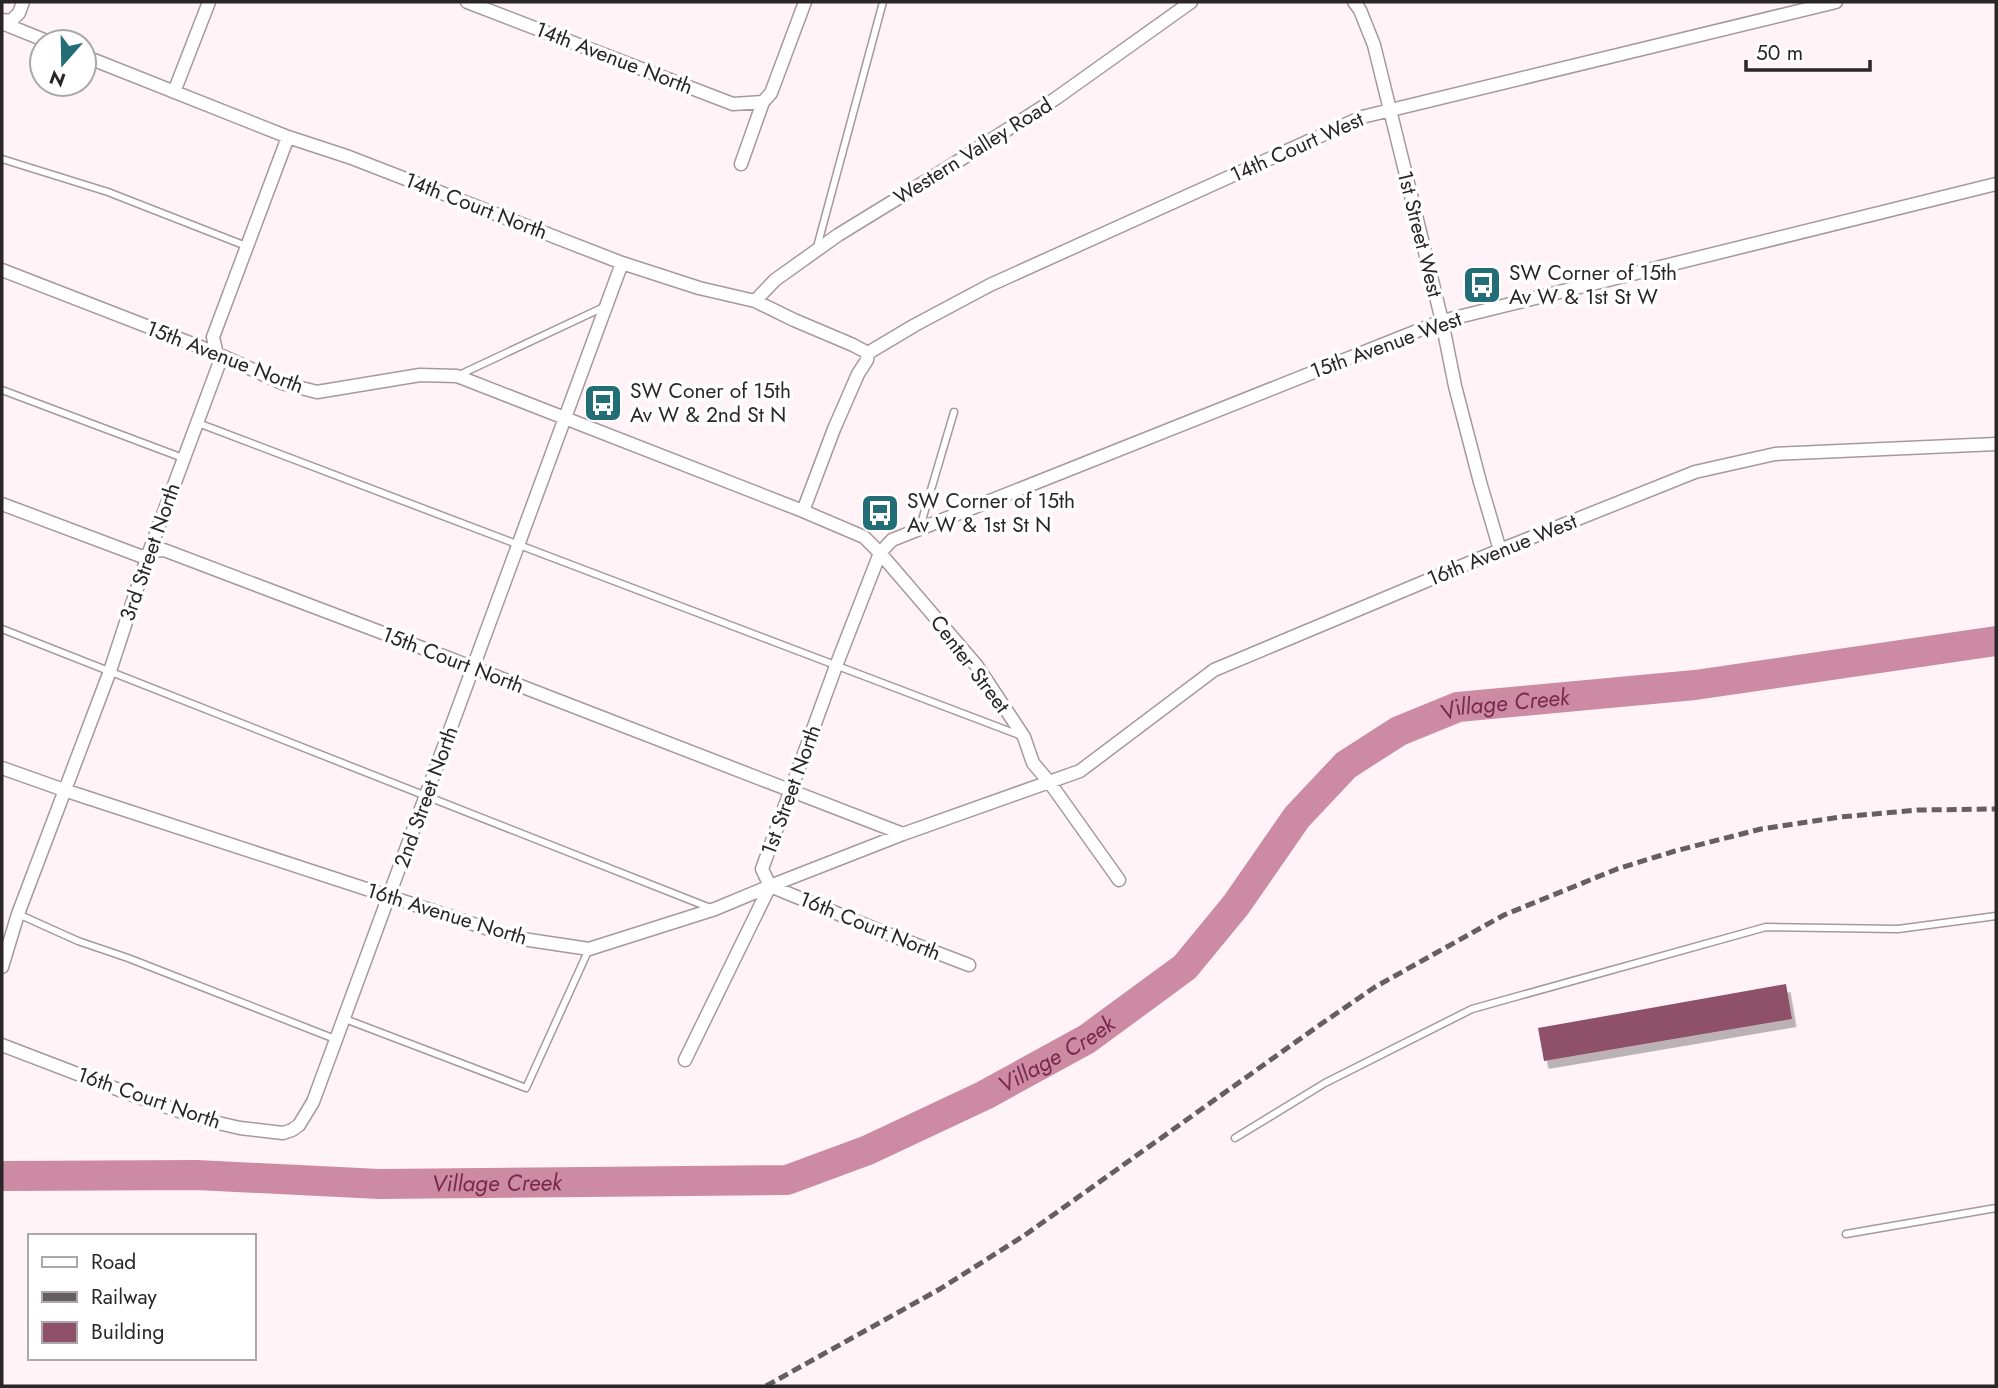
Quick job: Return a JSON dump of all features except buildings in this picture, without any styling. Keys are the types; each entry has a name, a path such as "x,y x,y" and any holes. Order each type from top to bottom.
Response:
{"street":[{"path":"2,22 11,21 19,13 23,2"},
{"path":"174,92 209,2"},
{"name":"14th Avenue North","path":"467,2 733,104 763,102"},
{"path":"741,164 763,102 771,93 805,2"},
{"name":"Western Valley Road","path":"755,301 775,280 838,235 1055,99 1191,2"},
{"name":"1st Street West","path":"1354,2 1374,45 1442,321 1458,398 1500,550"},
{"name":"14th Court West","path":"868,353 990,285 1362,117 1836,2"},
{"path":"2,22 28,33"},
{"name":"14th Court North","path":"98,62 288,137 349,157 622,263 699,288 755,301 868,353"},
{"name":"3rd Street North","path":"2,967 18,914 110,671 148,555 219,363 213,337 288,137"},
{"name":"15th Avenue West","path":"880,553 892,540 919,528 1442,321 1996,184"},
{"name":"2nd Street North","path":"299,1125 313,1102 390,897 425,795 622,263"},
{"name":"15th Avenue North","path":"2,270 216,353 282,383 317,393 420,374 457,376 803,511 864,537 880,553"},
{"path":"803,511 834,429 868,353"},
{"name":"16th Avenue West","path":"1049,783 1080,771 1214,670 1695,472 1775,454 1996,444"},
{"name":"15th Court North","path":"2,504 143,557 154,551 164,551 903,834"},
{"name":"1st Street North","path":"685,1060 770,886 762,869 880,553"},
{"name":"Center Street","path":"880,553 977,666 1024,737 1032,763 1119,880"},
{"name":"16th Avenue North","path":"2,768 516,938 589,948 715,909 903,834 1049,783"},
{"name":"16th Court North","path":"770,886 969,965"},
{"name":"16th Court North","path":"2,1045 205,1120 266,1132 284,1132 299,1125"}],"lane":[{"path":"815,252 883,2"},
{"path":"2,159 108,192 248,247"},
{"path":"457,376 608,305"},
{"path":"2,390 183,458"},
{"path":"919,528 954,412"},
{"path":"196,423 1024,737"},
{"path":"2,629 715,909"},
{"path":"18,914 78,941 335,1039"},
{"path":"1235,1138 1325,1083 1472,1009 1766,928 1898,929 1996,916"},
{"path":"344,1018 526,1088 589,948"},
{"path":"1846,1234 1996,1208"}],"waterway":[{"name":"Village Creek","path":"2,1176 197,1175 379,1184 787,1180 868,1150 985,1095 1087,1039 1185,967 1236,905 1297,817 1346,765 1399,731 1458,707 1695,685 1996,641"}],"railway":[{"path":"766,1386 940,1289 1025,1235 1375,987 1504,915 1617,869 1761,829 1840,817 1918,810 1996,809"}],"place":[{"name":"SW Corner of 15th Av W & 1st St W","path":"1482,285"},
{"name":"SW Coner of 15th Av W & 2nd St N","path":"603,403"},
{"name":"SW Corner of 15th Av W & 1st St N","path":"880,513"}]}
